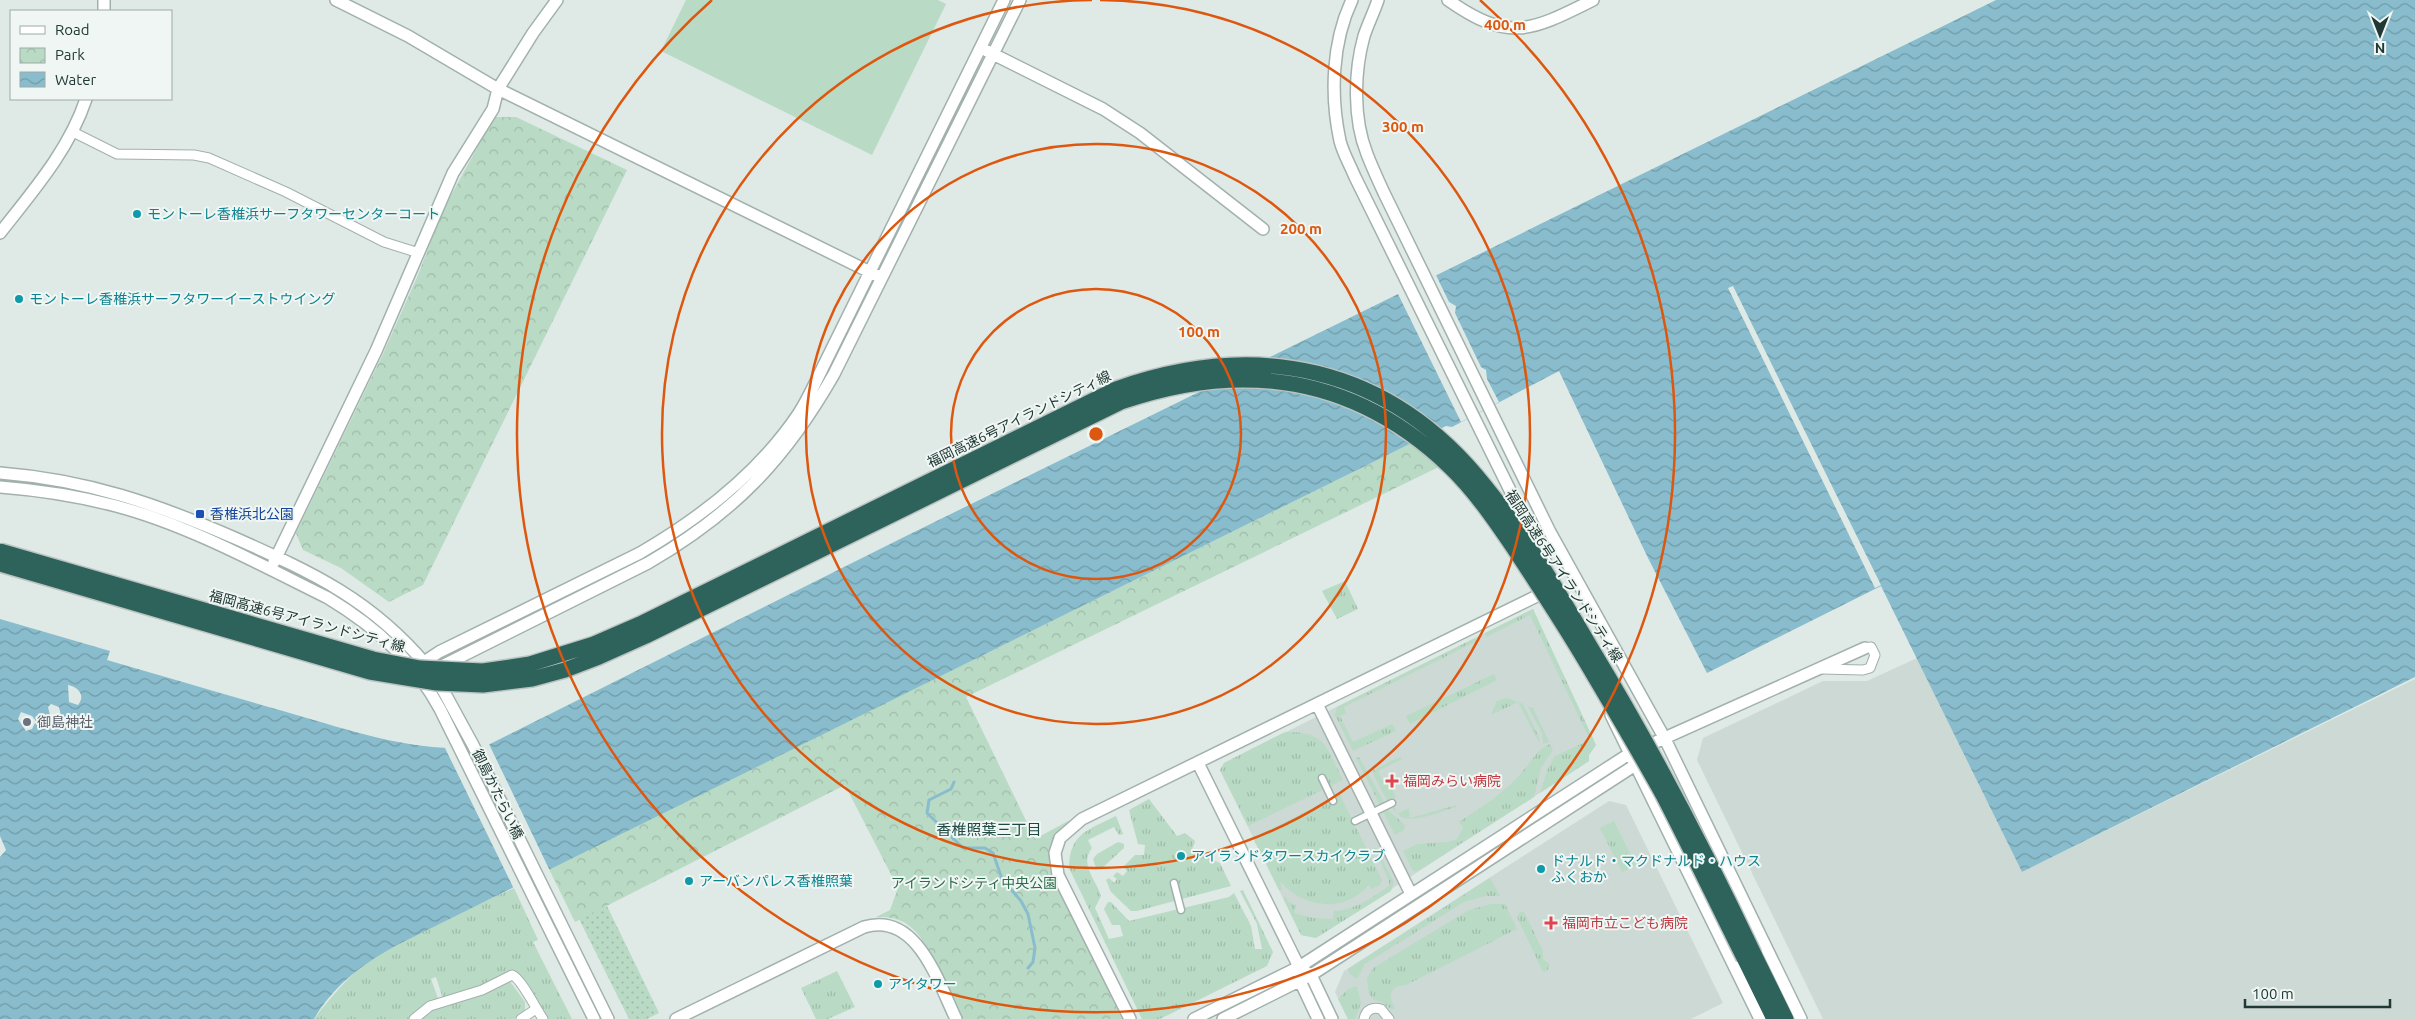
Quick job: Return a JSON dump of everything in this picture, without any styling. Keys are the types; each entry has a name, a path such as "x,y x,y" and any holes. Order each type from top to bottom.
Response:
{"highway":[{"name":"福岡高速6号アイランドシティ線","path":"0,551 386,662 459,671 504,669 561,656 640,624 1116,389 1146,379 1203,366 1260,364 1314,372 1361,388 1404,412 1442,440 1486,486 1532,551 1628,709 1678,800 1749,956 1774,1019"},
{"name":"福岡高速6号アイランドシティ線","path":"0,564 383,675 458,685 505,683 565,670 646,636 1121,402 1179,385 1232,378 1267,380 1311,387 1356,403 1397,424 1433,451 1474,493 1566,628 1618,716 1749,956 1786,1019"}],"street":[{"path":"336,0 408,36 498,89 884,278"},
{"path":"271,569 376,351 453,173 493,109 498,89 533,33 557,0"},
{"path":"427,667 640,553 691,521 728,492 761,461 800,412 872,272 1004,0"},
{"path":"417,672 648,563 703,528 737,500 769,469 810,417 834,374 884,278 1020,0"},
{"path":"1352,0 1338,42 1335,98 1340,142 1556,586 1629,754 1760,1019"},
{"path":"1378,0 1364,36 1358,75 1357,97 1362,138 1384,193 1537,506 1665,739 1802,1019"},
{"path":"1448,0 1477,19 1508,28 1526,27 1546,22 1593,0"},
{"path":"981,48 1103,109 1140,133 1263,230"},
{"path":"0,233 44,178 72,132 86,100"},
{"path":"72,132 117,154 194,155 209,158 286,192 384,242 418,253"},
{"name":"御島かたらい橋","path":"0,473 86,486 171,510 277,557 336,586 374,613 427,667 446,693 608,1019"},
{"name":"御島かたらい橋","path":"0,487 63,494 125,509 191,533 271,569 347,610 401,655 417,672 434,699 594,1019"},
{"path":"1130,1019 1058,875 1056,847 1063,834 1082,819 1556,586"},
{"path":"1194,1019 1299,967 1629,754 1865,648 1871,647 1875,655 1870,668 1863,670 1821,669"},
{"path":"1317,704 1411,894"},
{"path":"1223,1019 1311,975 1635,766 1665,739"},
{"path":"1198,762 1299,967 1300,981 1318,1019"},
{"path":"1322,778 1333,801"},
{"path":"1355,822 1392,803"},
{"path":"1174,883 1181,910"},
{"path":"676,1019 864,927 883,924 896,928 917,943 956,1019"},
{"path":"1299,967 1311,975 1332,1019"},
{"path":"414,1019 430,1006 482,990 512,975 518,977 527,996 543,1019"},
{"path":"1364,1019 1368,1011 1374,1008 1381,1009 1389,1019"},
{"path":"521,1019 536,1009"}],"shaded area":[{"name":"福岡みらい病院","path":"1533,609 1596,745 1589,755 1589,761 1316,938 1301,935 1220,770 1224,763"},
{"path":"1917,658 2022,872 2415,679 2415,1019 1823,1019 1697,760 1703,738 1823,681 1867,681"},
{"name":"福岡市立こども病院","path":"1609,801 1626,805 1723,1003 1691,1019 1348,1019 1335,992 1344,971"}],"green space":[{"path":"686,0 938,0 946,4 872,155 661,51"},
{"path":"494,117 516,117 627,170 423,585 389,602 341,568 303,550 296,533 383,354 418,275 443,210"},
{"name":"アイランドシティ中央公園","path":"1432,433 1447,463 966,697 1035,839 1070,820 1054,836 1049,854 1050,870 1122,1019 962,1019 922,939 917,933 902,921 876,917 890,910 898,888 845,785 575,922 549,869"},
{"path":"1345,581 1358,609 1337,619 1322,591"},
{"path":"1533,609 1596,745 1589,755 1589,761 1540,793 1548,768 1555,756 1590,740 1530,615 1486,637 1485,633"},
{"path":"1475,638 1477,641 1344,707 1346,713 1340,716 1353,742 1392,724 1396,731 1353,751 1335,715 1337,707"},
{"path":"1494,674 1497,680 1410,724 1406,716"},
{"path":"1507,698 1518,702 1491,715 1497,701"},
{"path":"1518,702 1523,704 1538,735 1540,744"},
{"path":"1528,707 1533,708 1549,742 1543,744 1542,733"},
{"path":"1285,732 1299,732 1317,738 1328,750 1343,780 1248,826 1220,770 1224,763"},
{"path":"1550,744 1553,750 1541,768 1534,797 1418,871 1413,871 1403,851 1417,844 1448,842 1457,839 1463,828 1459,822 1505,789 1521,774 1540,750"},
{"path":"1359,757 1389,811 1405,825 1404,830 1395,835 1356,758"},
{"path":"1401,757 1402,759 1378,771 1384,785 1389,783 1396,797 1391,800 1396,813 1372,771"},
{"path":"1340,795 1382,880 1380,885 1371,889 1369,885 1359,894 1336,904 1311,902 1289,890 1280,881 1282,890 1279,890 1253,838"},
{"name":"アイランドタワースカイクラブ","path":"1149,799 1177,836 1185,833 1195,841 1192,850 1220,863 1231,886 1137,911 1131,911 1111,892 1106,880 1109,878 1114,883 1117,879 1113,876 1117,872 1123,876 1127,871 1123,867 1135,855 1144,855 1145,845 1138,844 1129,810"},
{"path":"1457,805 1437,813 1411,819 1398,814 1409,808 1410,818"},
{"path":"1116,816 1123,834 1119,835 1114,827 1088,840 1092,848 1088,854 1088,866 1101,896 1095,908 1109,939 1123,936 1120,925 1112,925 1104,909 1108,902 1111,902 1129,921 1229,897 1234,893 1251,926 1255,949 1262,949 1257,924 1240,891 1243,890 1273,952 1267,966 1160,1019 1142,1019 1069,868 1070,856 1077,840 1090,829"},
{"path":"1614,821 1636,865 1622,872 1600,828"},
{"path":"1118,842 1124,844 1124,848 1101,869 1096,868 1093,859 1097,854"},
{"path":"1376,847 1394,882 1391,891 1316,938 1301,935 1283,898 1286,897 1288,902 1296,905 1294,913 1313,918 1333,919 1334,911 1356,906 1389,886 1389,881 1374,848"},
{"path":"1490,878 1500,896 1485,896 1464,902 1365,964 1357,979 1349,973 1348,969"},
{"path":"514,888 538,940 533,942 572,1019 548,1019 521,976 517,972 508,972 488,984 443,999 436,977 431,979 439,1001 412,1015 409,1019 314,1019 334,994 373,958 424,929"},
{"path":"1491,904 1505,904 1517,929 1406,985 1396,987 1391,994 1395,1008 1392,1010 1382,1002 1374,1000 1369,994 1367,978 1373,968 1469,910"},
{"path":"607,906 659,1013 647,1019 629,1019 579,919"},
{"path":"1520,912 1524,912 1543,951 1543,959 1550,965 1547,971 1543,972 1517,917"},
{"path":"837,971 855,1007 828,1019 816,1019 801,988"},
{"path":"509,980 525,1002 525,1012 514,1019 421,1019 431,1010 490,991"},
{"path":"1357,986 1361,1003 1355,1019 1348,1019 1338,999 1348,989"}],"water":[{"path":"1996,0 2415,0 2415,677 2022,872 1881,586 1707,673 1648,558 1559,371 1452,427 1446,426 397,945 350,976 330,996 314,1019 0,1019 0,857 6,850 0,836 0,619 110,651 107,660 359,733 411,744 463,748 488,745 902,538","holes":["68,685 80,692 81,698 78,705 69,702","51,704 59,707 61,716 58,723 51,719 48,707","21,712 32,716 36,721 32,729 26,731 18,719"]}],"pier":[{"path":"1435,273 1449,302 1456,306 1455,313 1481,367 1486,370 1487,379 1499,402 1461,422 1397,292"},
{"path":"1733,286 1881,585 1875,588 1728,288"},
{"path":"488,742 550,871 514,889 444,746 468,746"}],"waterway":[{"path":"954,782 951,789 929,800 927,813 963,848 985,848 993,853 1002,879 1021,901 1028,914 1035,948 1033,962 1028,968"}],"place":[{"name":"モントーレ香椎浜サーフタワーセンターコート","path":"137,214"},
{"name":"モントーレ香椎浜サーフタワーイーストウイング","path":"19,299"},
{"name":"香椎浜北公園","path":"200,514"},
{"name":"御島神社","path":"27,722"},
{"name":"福岡みらい病院","path":"1392,781"},
{"name":"アイランドタワースカイクラブ","path":"1181,856"},
{"name":"ドナルド・マクドナルド・ハウス ふくおか","path":"1541,869"},
{"name":"アーバンパレス香椎照葉","path":"689,881"},
{"name":"福岡市立こども病院","path":"1551,923"},
{"name":"アイタワー","path":"878,984"}],"district":[{"name":"香椎照葉三丁目","path":"989,830"}]}
